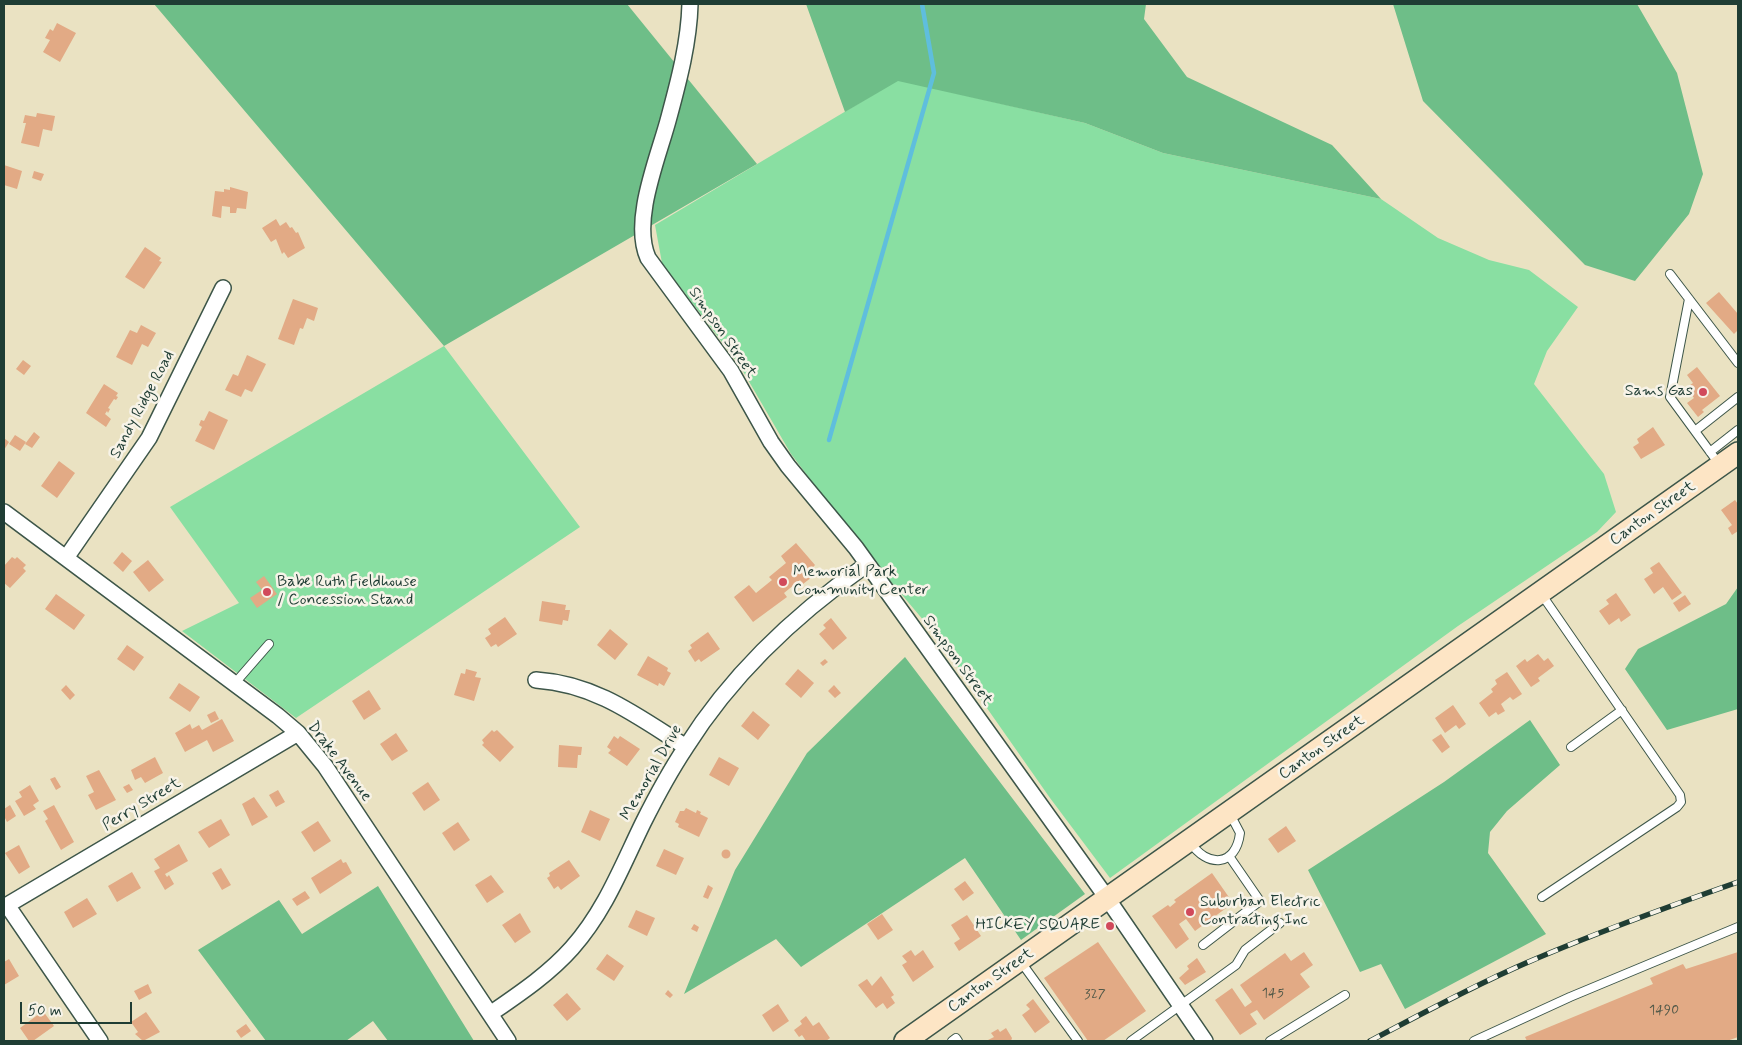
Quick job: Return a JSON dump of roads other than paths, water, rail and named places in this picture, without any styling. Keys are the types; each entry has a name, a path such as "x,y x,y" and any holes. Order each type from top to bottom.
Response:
{"main road":[{"name":"Canton Street","path":"905,1041 1540,593 1729,457"}],"street":[{"name":"Simpson Street","path":"690,4 687,41 670,116 651,184 643,225 642,244 653,268 731,371 788,466 845,534 1107,898 1205,1041"},
{"name":"Sandy Ridge Road","path":"66,558 149,438 223,288"},
{"name":"Drake Avenue","path":"4,512 235,683 298,733 325,766 508,1041"},
{"name":"Memorial Drive","path":"490,1014 540,978 561,960 584,932 608,896 642,823 686,747 724,695 762,653 796,620 866,565"},
{"path":"536,680 567,684 600,694 686,747"},
{"name":"Perry Street","path":"5,906 298,733"},
{"path":"5,906 100,1041"}],"lane":[{"path":"1670,274 1738,363"},
{"path":"1689,299 1670,397 1695,431 1729,457 1738,430"},
{"path":"1695,431 1738,397"},
{"path":"1540,593 1680,795 1681,802 1677,807 1542,897"},
{"path":"235,683 270,644"},
{"path":"1571,747 1622,710"},
{"path":"1189,840 1198,854 1205,858 1213,860 1230,856 1236,849 1240,833 1229,813"},
{"path":"1203,945 1260,902 1230,856"},
{"path":"1131,1041 1236,965 1245,950 1280,923"},
{"path":"1474,1041 1570,997 1738,927"},
{"path":"1020,960 1078,1041"},
{"path":"1270,1041 1345,995"},
{"path":"1492,1034 1495,1041"},
{"path":"952,1041 956,1038 958,1041"}],"waterway":[{"path":"829,440 934,73 922,4"}],"railway":[{"path":"1370,1041 1526,963 1578,941 1738,882"}],"place":[{"name":"Sams Gas","path":"1703,392"},
{"name":"Memorial Park Community Center","path":"783,582"},
{"name":"Babe Ruth Fieldhouse / Concession Stand","path":"267,592"},
{"name":"Suburban Electric Contracting Inc","path":"1190,912"},
{"name":"HICKEY SQUARE","path":"1110,926"}]}
